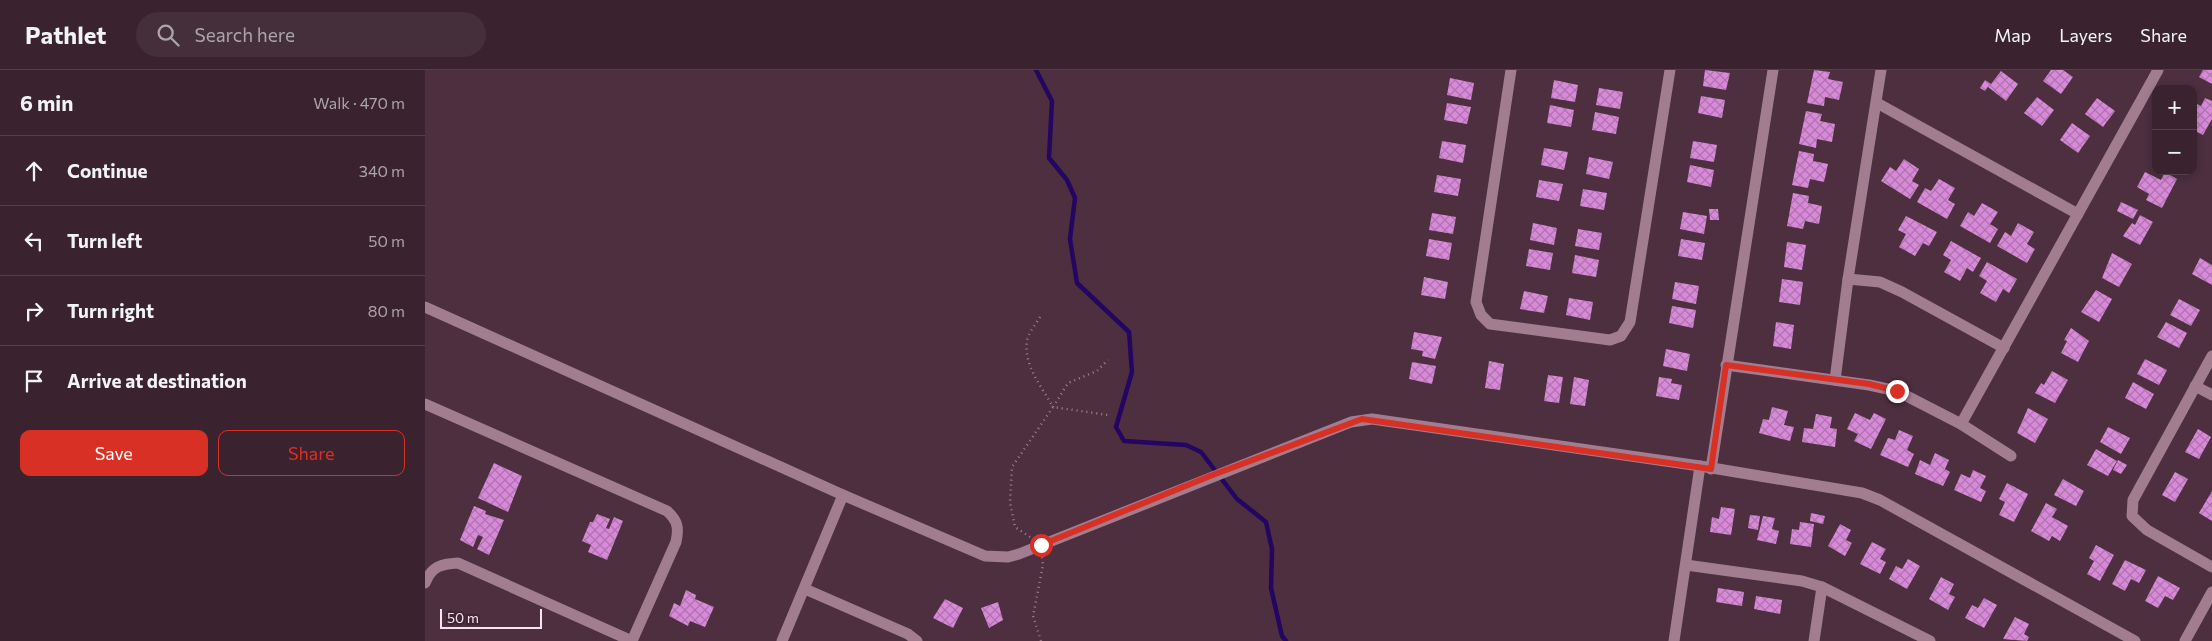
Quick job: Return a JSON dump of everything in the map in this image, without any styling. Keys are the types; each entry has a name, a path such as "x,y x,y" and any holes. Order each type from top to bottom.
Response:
{"street":[{"path":"1511,70 1476,302 1481,315 1490,324 1610,340 1621,336 1630,322 1670,70"},
{"path":"1674,641 1685,565 1726,365 1773,70"},
{"path":"1835,380 1848,278 1881,70"},
{"path":"1961,424 2078,214 2152,72"},
{"path":"1877,103 2078,214"},
{"path":"1848,278 1881,282 2004,348"},
{"path":"425,307 843,495 985,556 1008,557 1210,476 1362,419 1846,489 1880,500 2135,641"},
{"path":"2212,356 2133,500 2132,516 2147,530 2212,567"},
{"path":"1726,365 1869,384 1897,391 1961,424 2011,456"},
{"path":"2195,386 2212,395"},
{"path":"425,404 667,510 676,519 678,530 676,542 632,641 458,563 442,564 428,575 425,583"},
{"path":"782,641 843,495"},
{"path":"1685,565 1802,581 1822,587 1929,641"},
{"path":"1814,641 1822,587"},
{"path":"805,589 908,634 917,641"},
{"path":"2185,641 2212,592"}],"path":[{"path":"1040,317 1027,340 1027,354 1034,377 1053,407 1108,415"},
{"path":"1041,641 1033,616 1043,565 1041,545 1015,527 1010,502 1012,466 1068,383 1097,371 1108,360"}],"building":[{"path":"1705,70 1730,73 1726,90 1703,86"},
{"path":"1814,70 1830,72 1828,79 1843,82 1839,100 1825,97 1824,106 1807,103"},
{"path":"2051,70 2063,70 2073,77 2061,94 2043,81"},
{"path":"2203,70 2212,70 2212,84 2199,77"},
{"path":"2001,71 2018,84 2006,101 1988,87 1985,91 1980,88 1985,80 1991,84"},
{"path":"1450,78 1474,83 1471,100 1447,95"},
{"path":"1554,80 1578,85 1575,102 1551,98"},
{"path":"1599,88 1623,92 1620,109 1596,105"},
{"path":"1701,96 1725,100 1722,118 1698,113"},
{"path":"2037,97 2054,110 2042,126 2024,113"},
{"path":"2097,98 2115,111 2103,127 2085,114"},
{"path":"2205,98 2212,101 2212,119 2203,135 2197,132 2197,104 2201,106"},
{"path":"1447,103 1471,107 1467,124 1444,120"},
{"path":"1550,105 1574,110 1571,127 1547,123"},
{"path":"1806,111 1822,114 1820,121 1835,124 1832,142 1817,139 1816,148 1799,144"},
{"path":"1595,112 1619,117 1616,134 1592,130"},
{"path":"2072,123 2090,136 2078,153 2060,140"},
{"path":"1442,141 1466,145 1463,163 1439,158"},
{"path":"1693,141 1717,145 1714,162 1690,158"},
{"path":"1544,148 1568,152 1564,170 1541,165"},
{"path":"1799,151 1814,154 1813,161 1828,164 1824,182 1810,179 1808,188 1792,185"},
{"path":"1589,157 1613,162 1609,179 1586,174"},
{"path":"1904,159 1919,169 1912,181 1919,185 1910,199 1881,181 1890,167 1896,171"},
{"path":"1690,165 1714,170 1711,187 1687,182"},
{"path":"2145,172 2161,180 2164,175 2170,175 2177,179 2162,208 2146,200 2149,194 2137,187"},
{"path":"1437,175 1461,179 1458,196 1434,192"},
{"path":"1939,179 1955,188 1948,200 1955,204 1947,219 1917,202 1925,188 1931,191"},
{"path":"1539,180 1563,184 1559,201 1536,197"},
{"path":"1583,189 1607,193 1604,210 1580,206"},
{"path":"1793,193 1809,196 1808,203 1822,206 1819,224 1805,221 1803,229 1787,226"},
{"path":"2121,202 2138,210 2133,219 2117,211"},
{"path":"1982,203 1998,212 1990,224 1998,229 1990,243 1960,226 1968,212 1974,216"},
{"path":"1709,209 1718,209 1719,220 1710,220"},
{"path":"1683,212 1707,216 1704,234 1680,229"},
{"path":"1432,213 1456,217 1453,234 1429,230"},
{"path":"2140,215 2153,222 2140,245 2123,236 2132,223 2135,225"},
{"path":"1906,216 1937,232 1929,246 1923,243 1915,256 1899,247 1906,234 1898,230"},
{"path":"1533,223 1557,228 1554,245 1530,240"},
{"path":"2018,223 2034,232 2027,244 2035,249 2027,263 1997,246 2005,232 2011,236"},
{"path":"1578,229 1602,233 1599,250 1575,246"},
{"path":"1429,239 1452,243 1449,260 1426,256"},
{"path":"1681,239 1705,243 1702,260 1678,256"},
{"path":"1951,241 1981,258 1973,272 1967,268 1960,281 1944,272 1951,260 1943,255"},
{"path":"1787,242 1806,245 1802,270 1784,267"},
{"path":"1529,249 1553,253 1550,270 1526,266"},
{"path":"2112,253 2132,264 2119,287 2102,278"},
{"path":"1575,255 1599,260 1596,277 1572,273"},
{"path":"2200,258 2212,265 2212,285 2192,274"},
{"path":"1987,262 2017,279 2009,293 2003,289 1996,302 1980,293 1987,281 1979,276"},
{"path":"1424,277 1448,282 1445,299 1421,295"},
{"path":"1782,279 1803,282 1800,305 1779,302"},
{"path":"1675,282 1699,286 1696,304 1672,299"},
{"path":"2096,290 2112,299 2099,322 2081,312"},
{"path":"1524,291 1548,296 1544,313 1520,309"},
{"path":"1569,298 1593,302 1590,320 1566,315"},
{"path":"2179,299 2200,310 2191,326 2170,315"},
{"path":"1672,306 1696,310 1693,328 1669,323"},
{"path":"1776,322 1794,325 1791,349 1773,346"},
{"path":"2166,322 2187,333 2179,348 2157,337"},
{"path":"2071,328 2089,341 2078,362 2061,353 2067,341 2064,340"},
{"path":"1414,332 1442,337 1435,359 1422,356 1423,351 1411,349"},
{"path":"1666,349 1690,354 1687,371 1663,366"},
{"path":"2145,359 2167,370 2159,385 2137,374"},
{"path":"1489,361 1504,364 1500,390 1485,388"},
{"path":"1412,362 1436,366 1432,384 1409,379"},
{"path":"2052,371 2068,380 2055,403 2035,393 2041,383 2044,385"},
{"path":"1548,375 1563,377 1559,403 1544,401"},
{"path":"1574,377 1589,380 1585,406 1570,404"},
{"path":"1659,377 1672,379 1671,383 1682,385 1679,400 1656,396"},
{"path":"2133,382 2154,394 2146,409 2125,398"},
{"path":"1772,407 1788,411 1784,425 1794,427 1790,441 1759,433 1763,419 1769,420"},
{"path":"2028,408 2048,419 2035,443 2017,433"},
{"path":"1855,413 1870,420 1874,413 1886,419 1871,449 1854,441 1858,434 1847,429"},
{"path":"1816,414 1832,417 1830,428 1837,429 1835,447 1802,442 1804,428 1813,429"},
{"path":"2108,427 2130,438 2121,454 2100,442"},
{"path":"2198,429 2211,437 2199,459 2185,452"},
{"path":"1899,430 1913,436 1907,450 1914,454 1908,467 1880,455 1888,438 1895,440"},
{"path":"2096,449 2117,461 2108,476 2087,465"},
{"path":"1935,453 1949,460 1945,469 1950,472 1943,486 1915,474 1920,460 1930,465"},
{"path":"2118,460 2127,465 2121,474 2113,470"},
{"path":"494,463 522,476 508,512 478,498"},
{"path":"1973,470 1986,476 1980,488 1986,491 1981,502 1954,490 1961,474 1970,478"},
{"path":"2175,472 2188,479 2175,502 2162,495"},
{"path":"2063,479 2084,491 2076,506 2054,495"},
{"path":"2007,483 2028,494 2014,522 1999,515 2005,502 1999,499"},
{"path":"2212,491 2212,521 2199,513"},
{"path":"2046,503 2057,509 2052,517 2068,526 2060,541 2052,536 2049,541 2031,531"},
{"path":"474,506 486,511 485,514 504,520 489,555 477,549 483,537 478,535 473,547 460,540"},
{"path":"1721,507 1735,509 1731,535 1710,532 1712,517 1719,519"},
{"path":"1811,513 1825,516 1823,524 1810,521"},
{"path":"597,514 610,519 606,528 609,529 614,517 623,521 607,560 588,552 591,545 582,541 590,522 593,522"},
{"path":"1750,515 1760,516 1758,530 1748,528"},
{"path":"1763,516 1775,518 1772,529 1779,531 1776,544 1757,540"},
{"path":"1800,522 1814,524 1811,547 1790,544 1792,529 1799,530"},
{"path":"1840,524 1851,530 1846,540 1852,543 1845,556 1828,546"},
{"path":"1872,542 1886,549 1880,559 1886,562 1880,574 1860,564"},
{"path":"2096,545 2114,555 2100,581 2087,574 2094,561 2089,558"},
{"path":"1908,559 1920,566 1907,589 1889,579 1896,566 1902,569"},
{"path":"2125,560 2146,570 2139,583 2131,579 2125,591 2112,584"},
{"path":"2158,576 2180,588 2173,600 2165,596 2158,608 2145,601"},
{"path":"1941,577 1954,584 1949,594 1955,597 1948,610 1929,599"},
{"path":"1718,588 1744,592 1742,606 1716,602"},
{"path":"686,590 696,595 695,599 714,607 705,627 690,621 688,626 669,616 674,603 680,606"},
{"path":"1756,596 1782,600 1780,614 1754,609"},
{"path":"1984,598 1997,605 1984,628 1965,618 1972,605 1978,608"},
{"path":"945,599 963,608 953,628 933,618"},
{"path":"998,602 1003,620 989,628 981,608"},
{"path":"2015,617 2029,624 2024,634 2029,637 2027,641 2003,639"}],"waterway":[{"path":"1036,70 1052,101 1049,158 1067,180 1075,198 1070,239 1077,283 1129,332 1132,372 1116,427 1124,441 1186,445 1201,452 1237,499 1266,522 1272,549 1271,588 1282,636 1286,641"}],"route":[{"path":"1041,545 1210,476 1362,419 1711,469 1726,365 1869,384 1897,391"}]}
